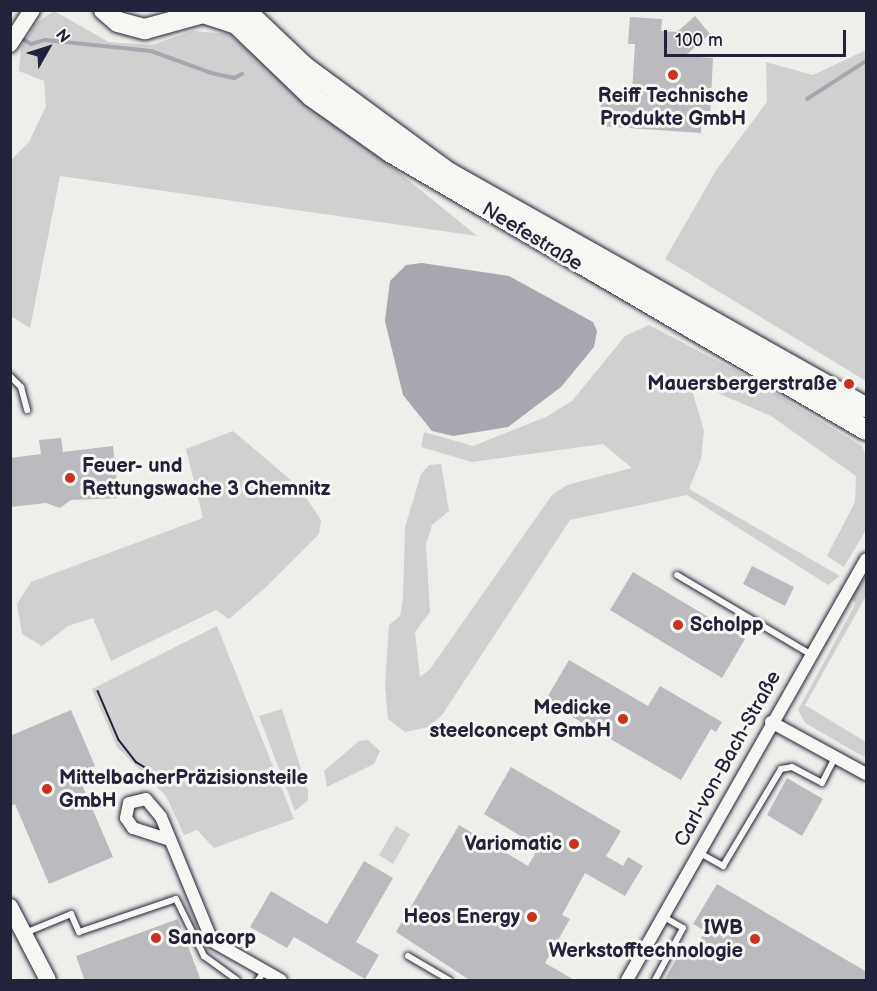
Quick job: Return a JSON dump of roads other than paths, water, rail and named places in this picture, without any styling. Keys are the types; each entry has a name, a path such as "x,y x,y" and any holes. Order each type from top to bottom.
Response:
{"main road":[{"path":"10,44 20,23 32,10"},
{"path":"111,16 151,18 162,10"},
{"path":"111,16 145,29 203,13 233,15"},
{"name":"Neefestraße","path":"233,15 311,96 390,152 864,425"},
{"path":"10,907 18,928 48,981"}],"street":[{"name":"Carl-von-Bach-Straße","path":"627,981 771,722 867,559"},
{"path":"771,722 867,774"},
{"path":"167,839 212,941 261,976 281,981"}],"lane":[{"path":"10,376 21,387 27,410"},
{"path":"677,575 810,654"},
{"path":"698,852 723,866 781,769 792,767 822,783 835,757"},
{"path":"18,928 71,914 79,932 176,899 204,956 237,981"},
{"path":"655,981 683,928 662,916"},
{"path":"408,956 450,981"}],"waterway":[{"path":"19,37 31,44 45,40 151,51 211,73 234,78 242,74"},
{"path":"807,99 866,61"}],"tram line":[{"path":"98,691 119,740 136,762 161,777"}],"place":[{"name":"Reiff Technische Produkte GmbH","path":"673,75"},
{"name":"Mauersbergerstraße","path":"849,384"},
{"name":"Feuer- und Rettungswache 3 Chemnitz","path":"70,478"},
{"name":"Scholpp","path":"678,625"},
{"name":"Medicke steelconcept GmbH","path":"623,719"},
{"name":"MittelbacherPräzisionsteile GmbH","path":"47,789"},
{"name":"Variomatic","path":"574,844"},
{"name":"Heos Energy","path":"532,917"},
{"name":"Sanacorp","path":"156,938"},
{"name":"IWB Werkstofftechnologie","path":"755,939"}]}
